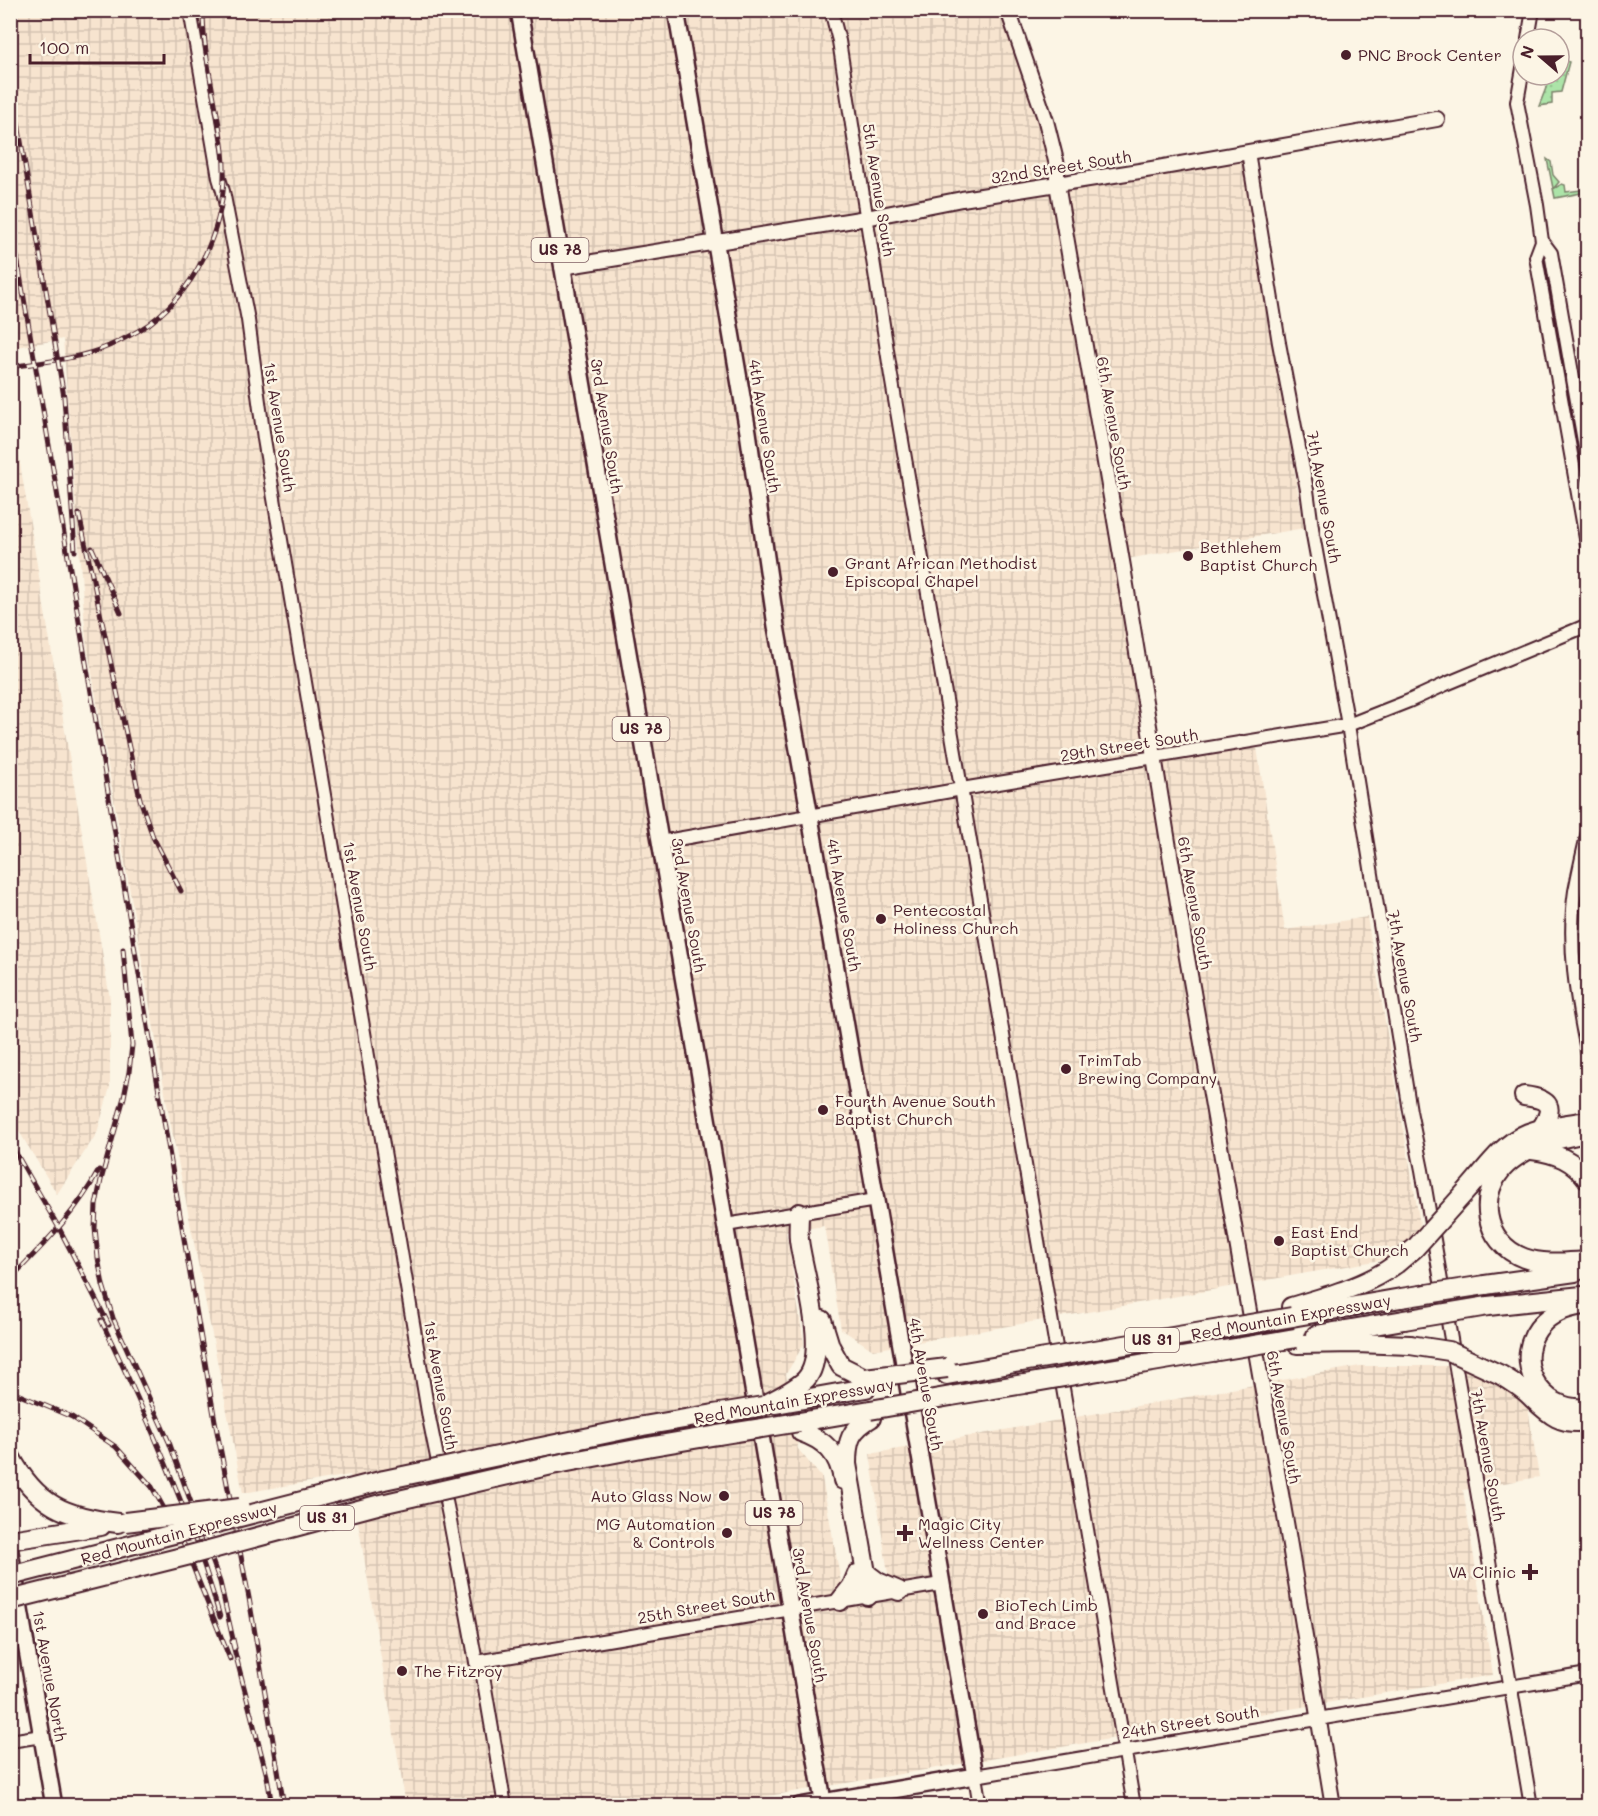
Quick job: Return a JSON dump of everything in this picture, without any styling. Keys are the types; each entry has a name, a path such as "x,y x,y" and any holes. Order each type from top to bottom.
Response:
{"highway":[{"path":"1524,1096 1540,1098 1548,1105 1549,1115 1540,1130"},
{"path":"1291,1312 1351,1289 1396,1264 1415,1248 1510,1144 1523,1135 1579,1123 1587,1111"},
{"path":"1584,1266 1522,1257 1510,1251 1491,1227 1487,1217 1487,1207 1494,1180 1506,1165 1521,1155 1550,1142 1587,1133"},
{"path":"1532,1150 1566,1159 1582,1172 1587,1180"},
{"path":"799,1213 809,1240 821,1316 830,1346 841,1366 865,1383"},
{"path":"795,1394 813,1368 816,1358 816,1344 799,1239 799,1213"},
{"name":"Red Mountain Expressway","path":"10,1576 384,1480 643,1426 763,1406 795,1394 993,1367 1236,1326 1291,1312 1485,1285 1584,1266"},
{"path":"1586,1300 1566,1308 1545,1322 1533,1339 1529,1359 1535,1383 1551,1401 1571,1408 1587,1408"},
{"name":"Red Mountain Expressway","path":"10,1600 377,1505 543,1467 654,1446 675,1449 719,1439 870,1414 911,1403 1172,1359 1187,1362 1213,1355 1488,1306 1586,1300"},
{"path":"1297,1341 1410,1345 1449,1351 1502,1375 1557,1419 1577,1423 1587,1421"},
{"path":"864,1597 847,1464 847,1447 854,1430 870,1414"},
{"path":"800,1427 828,1446 836,1458 842,1475 861,1573 840,1601"},
{"path":"10,1456 26,1481 49,1503 75,1516 90,1520 122,1522"},
{"path":"10,1540 122,1522 313,1498"},
{"path":"861,1573 899,1591"}],"main road":[{"name":"3rd Avenue South","path":"519,10 626,651 824,1804"},
{"name":"4th Avenue South","path":"676,10 748,432 776,626 975,1776"},
{"name":"6th Avenue South","path":"1008,10 1046,121 1057,165 1057,184 1123,567 1153,758 1286,1520 1333,1806"},
{"name":"32nd Street South","path":"562,267 866,218 1437,119"},
{"name":"1st Avenue North","path":"10,1552 54,1806"},
{"name":"24th Street South","path":"799,1806 824,1804 975,1776"}],"street":[{"name":"1st Avenue South","path":"190,10 219,178 248,320 265,446 429,1418 452,1527 476,1662 483,1676 505,1806"},
{"name":"5th Avenue South","path":"831,10 839,41 891,376 1134,1806"},
{"path":"1530,27 1533,10"},
{"path":"1520,87 1517,102 1542,241 1536,257 1587,550"},
{"name":"7th Avenue South","path":"1248,152 1348,725 1410,1111 1449,1325 1530,1806"},
{"path":"1542,241 1551,253 1587,464"},
{"name":"29th Street South","path":"660,842 1348,725 1587,626"},
{"path":"1587,832 1575,892 1573,924 1573,953 1587,1055"},
{"path":"726,1224 876,1200"},
{"name":"25th Street South","path":"476,1662 941,1584"},
{"name":"24th Street South","path":"975,1776 1587,1674"},
{"path":"10,1741 42,1736"},
{"name":"4th Avenue South","path":"975,1776 980,1806"}],"shaded area":[{"path":"11,11 1018,11 1072,186 1242,159 1304,528 1115,561 1147,765 1257,748 1285,930 1367,917 1421,1230 1392,1258 873,1350 841,1329 824,1226 786,1232 804,1344 786,1374 798,1449 822,1478 841,1582 888,1574 870,1454 1360,1366 1463,1366 1527,1402 1539,1477 1463,1490 1493,1675 715,1805 406,1805 350,1475 243,1493 169,1115 86,639 63,339 11,348"},
{"path":"10,404 110,999 110,1087 97,1133 57,1194 11,1118"}],"green space":[{"path":"1546,87 1562,87 1561,92 1552,93 1552,104 1539,106"},
{"path":"1547,159 1551,162 1553,175 1559,182 1553,189"},
{"path":"1562,184 1565,185 1566,192 1582,190 1581,193 1555,198 1553,189"}],"railway":[{"path":"10,367 85,354 124,339 149,324 168,308 198,269 217,224 224,175 223,151 205,46 203,10"},
{"path":"10,76 64,397 75,551"},
{"path":"10,216 215,1421 249,1598 284,1806"},
{"path":"79,514 140,799 153,837 181,891"},
{"path":"92,548 121,613"},
{"path":"123,949 132,1045 124,1097 96,1205 95,1228 98,1258 113,1318 169,1442 220,1582 235,1648"},
{"path":"10,1143 59,1228 109,1325"},
{"path":"10,1279 70,1214 99,1170"},
{"path":"101,1320 167,1466 196,1541 220,1617"},
{"path":"10,1391 72,1417 116,1447 152,1487 183,1542 230,1659"},
{"path":"232,1641 267,1776 272,1806"}],"place":[{"name":"PNC Brock Center","path":"1346,55"},
{"name":"Bethlehem Baptist Church","path":"1188,556"},
{"name":"Grant African Methodist Episcopal Chapel","path":"833,572"},
{"name":"Pentecostal Holiness Church","path":"881,919"},
{"name":"TrimTab Brewing Company","path":"1066,1069"},
{"name":"Fourth Avenue South Baptist Church","path":"823,1110"},
{"name":"East End Baptist Church","path":"1279,1241"},
{"name":"Auto Glass Now","path":"724,1496"},
{"name":"MG Automation & Controls","path":"727,1533"},
{"name":"Magic City Wellness Center","path":"905,1533"},
{"name":"VA Clinic","path":"1530,1572"},
{"name":"BioTech Limb and Brace","path":"983,1614"},
{"name":"The Fitzroy","path":"402,1671"}]}
